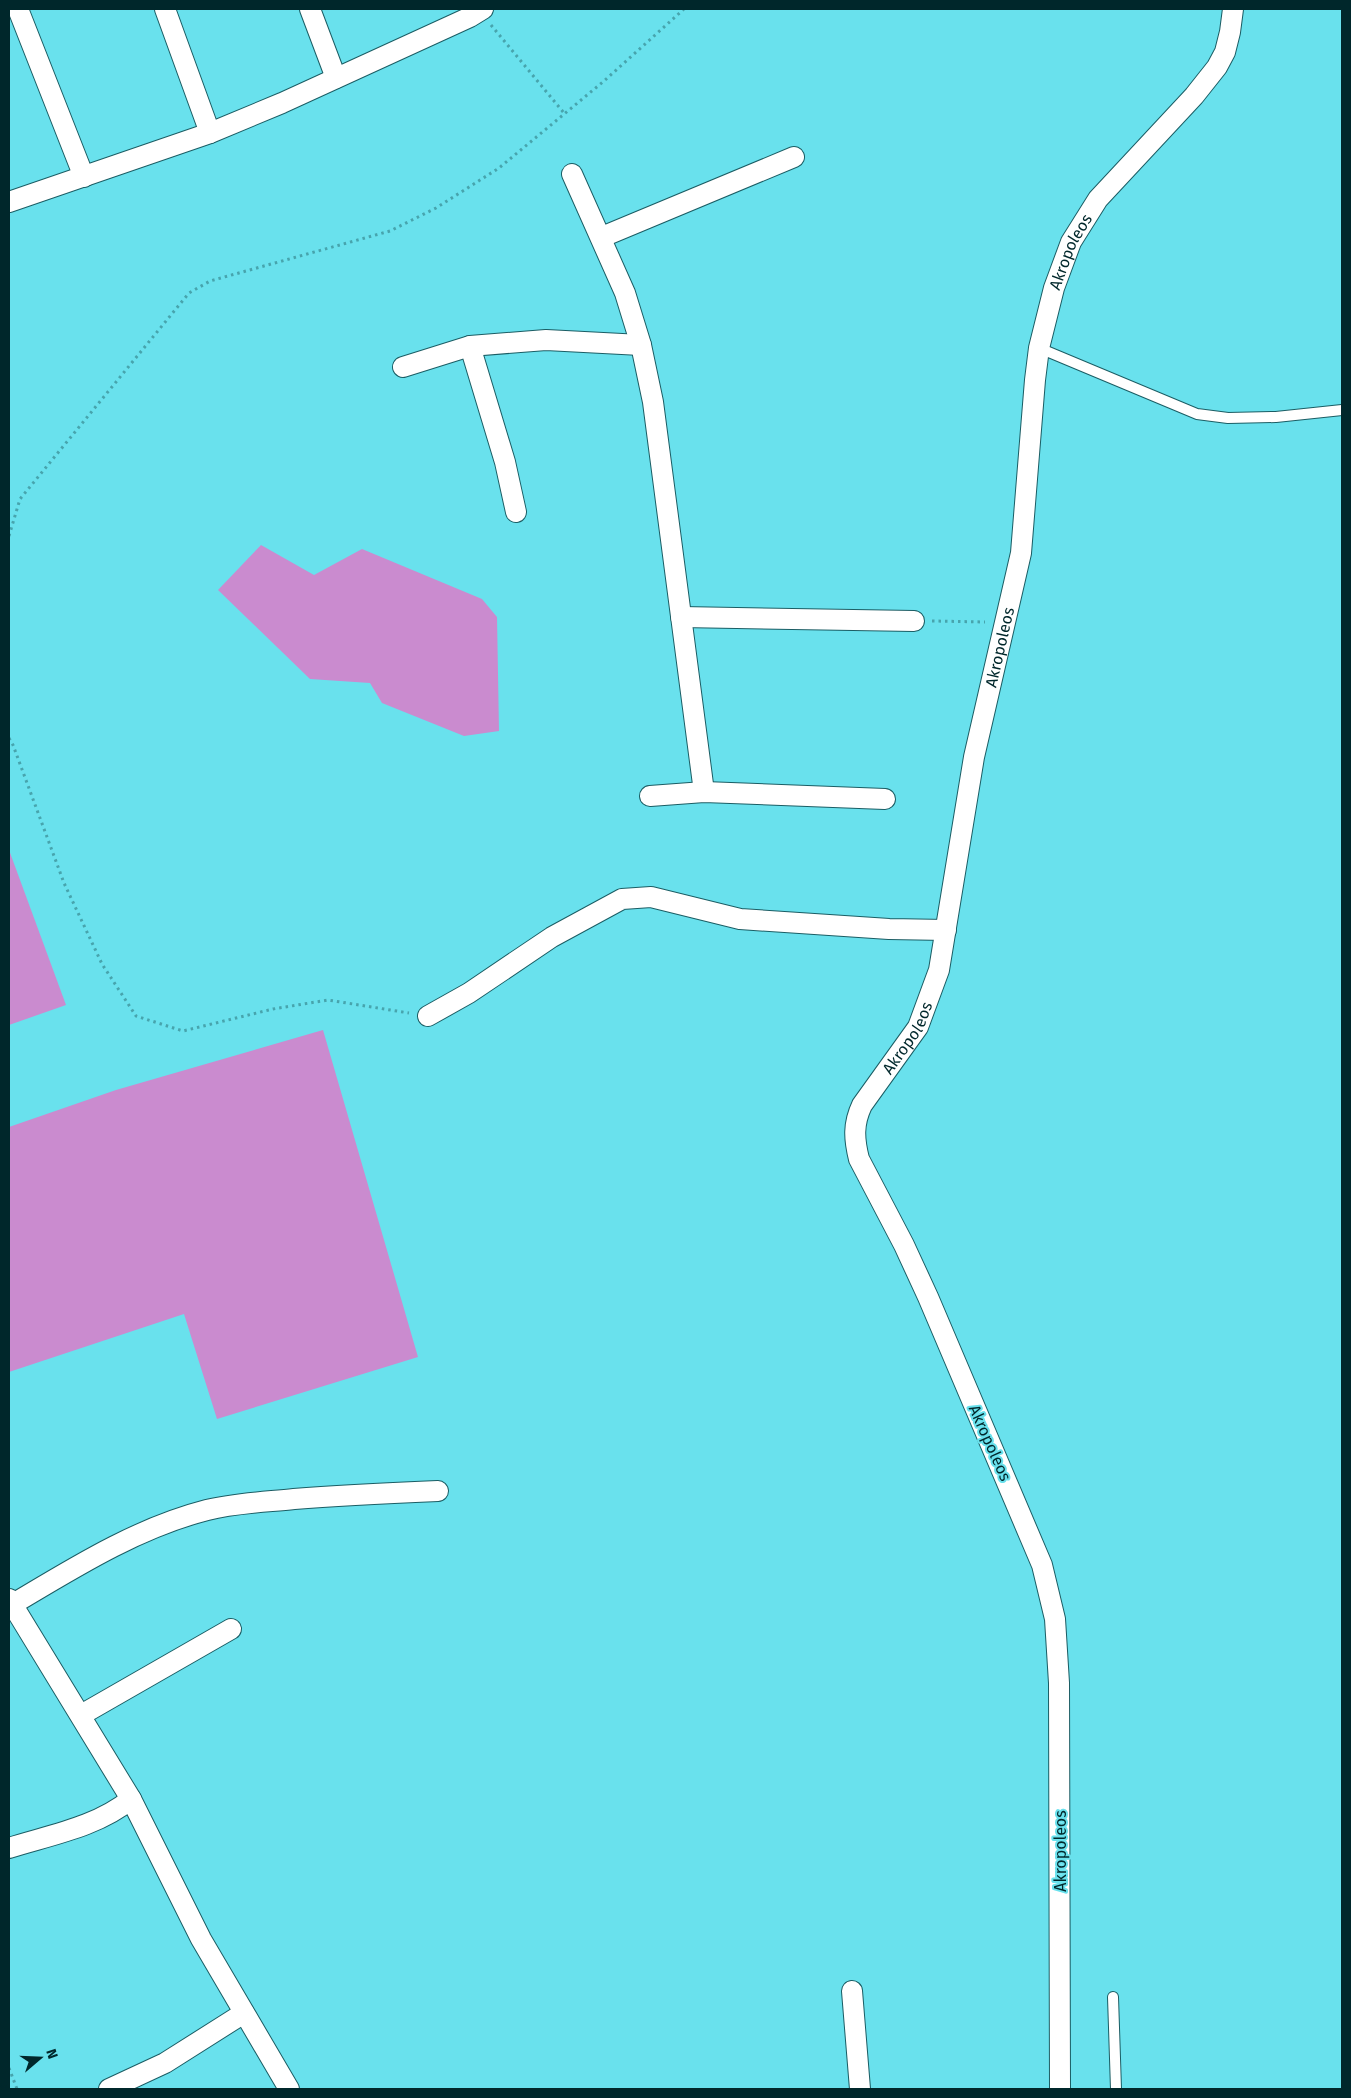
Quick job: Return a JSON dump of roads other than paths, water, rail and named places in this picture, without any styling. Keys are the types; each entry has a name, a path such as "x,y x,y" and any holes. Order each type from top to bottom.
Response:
{"street":[{"path":"18,9 84,177"},
{"path":"165,9 210,132"},
{"path":"310,9 336,78"},
{"name":"Akropoleos","path":"1060,2089 1059,1683 1057,1638 1050,1594 1029,1530 920,1280 859,1159 855,1144 856,1118 862,1105 918,1028 939,970 974,757 1022,553 1039,348 1054,288 1068,249 1081,223 1098,199 1194,96 1217,68 1230,32 1233,9"},
{"path":"9,202 210,132 282,103 470,17 481,10"},
{"path":"602,237 794,157"},
{"path":"572,174 602,237 625,293 641,345 653,402 704,792"},
{"path":"403,367 470,346 546,340 641,345"},
{"path":"470,346 505,462 516,512"},
{"path":"681,617 914,621"},
{"path":"650,796 704,792 885,799"},
{"path":"428,1016 469,993 552,937 622,899 650,897 740,919 889,929 946,930"},
{"path":"289,2089 201,1939 132,1799 11,1602 122,1542 168,1523 208,1510 255,1503 357,1494 438,1491"},
{"path":"81,1715 231,1629"},
{"path":"9,1848 96,1821 117,1811 132,1799"},
{"path":"852,1991 860,2089"},
{"path":"108,2089 164,2063 244,2013"}],"lane":[{"path":"1039,348 1196,414 1228,418 1276,417 1342,410"},
{"path":"1113,1997 1116,2089"}]}
